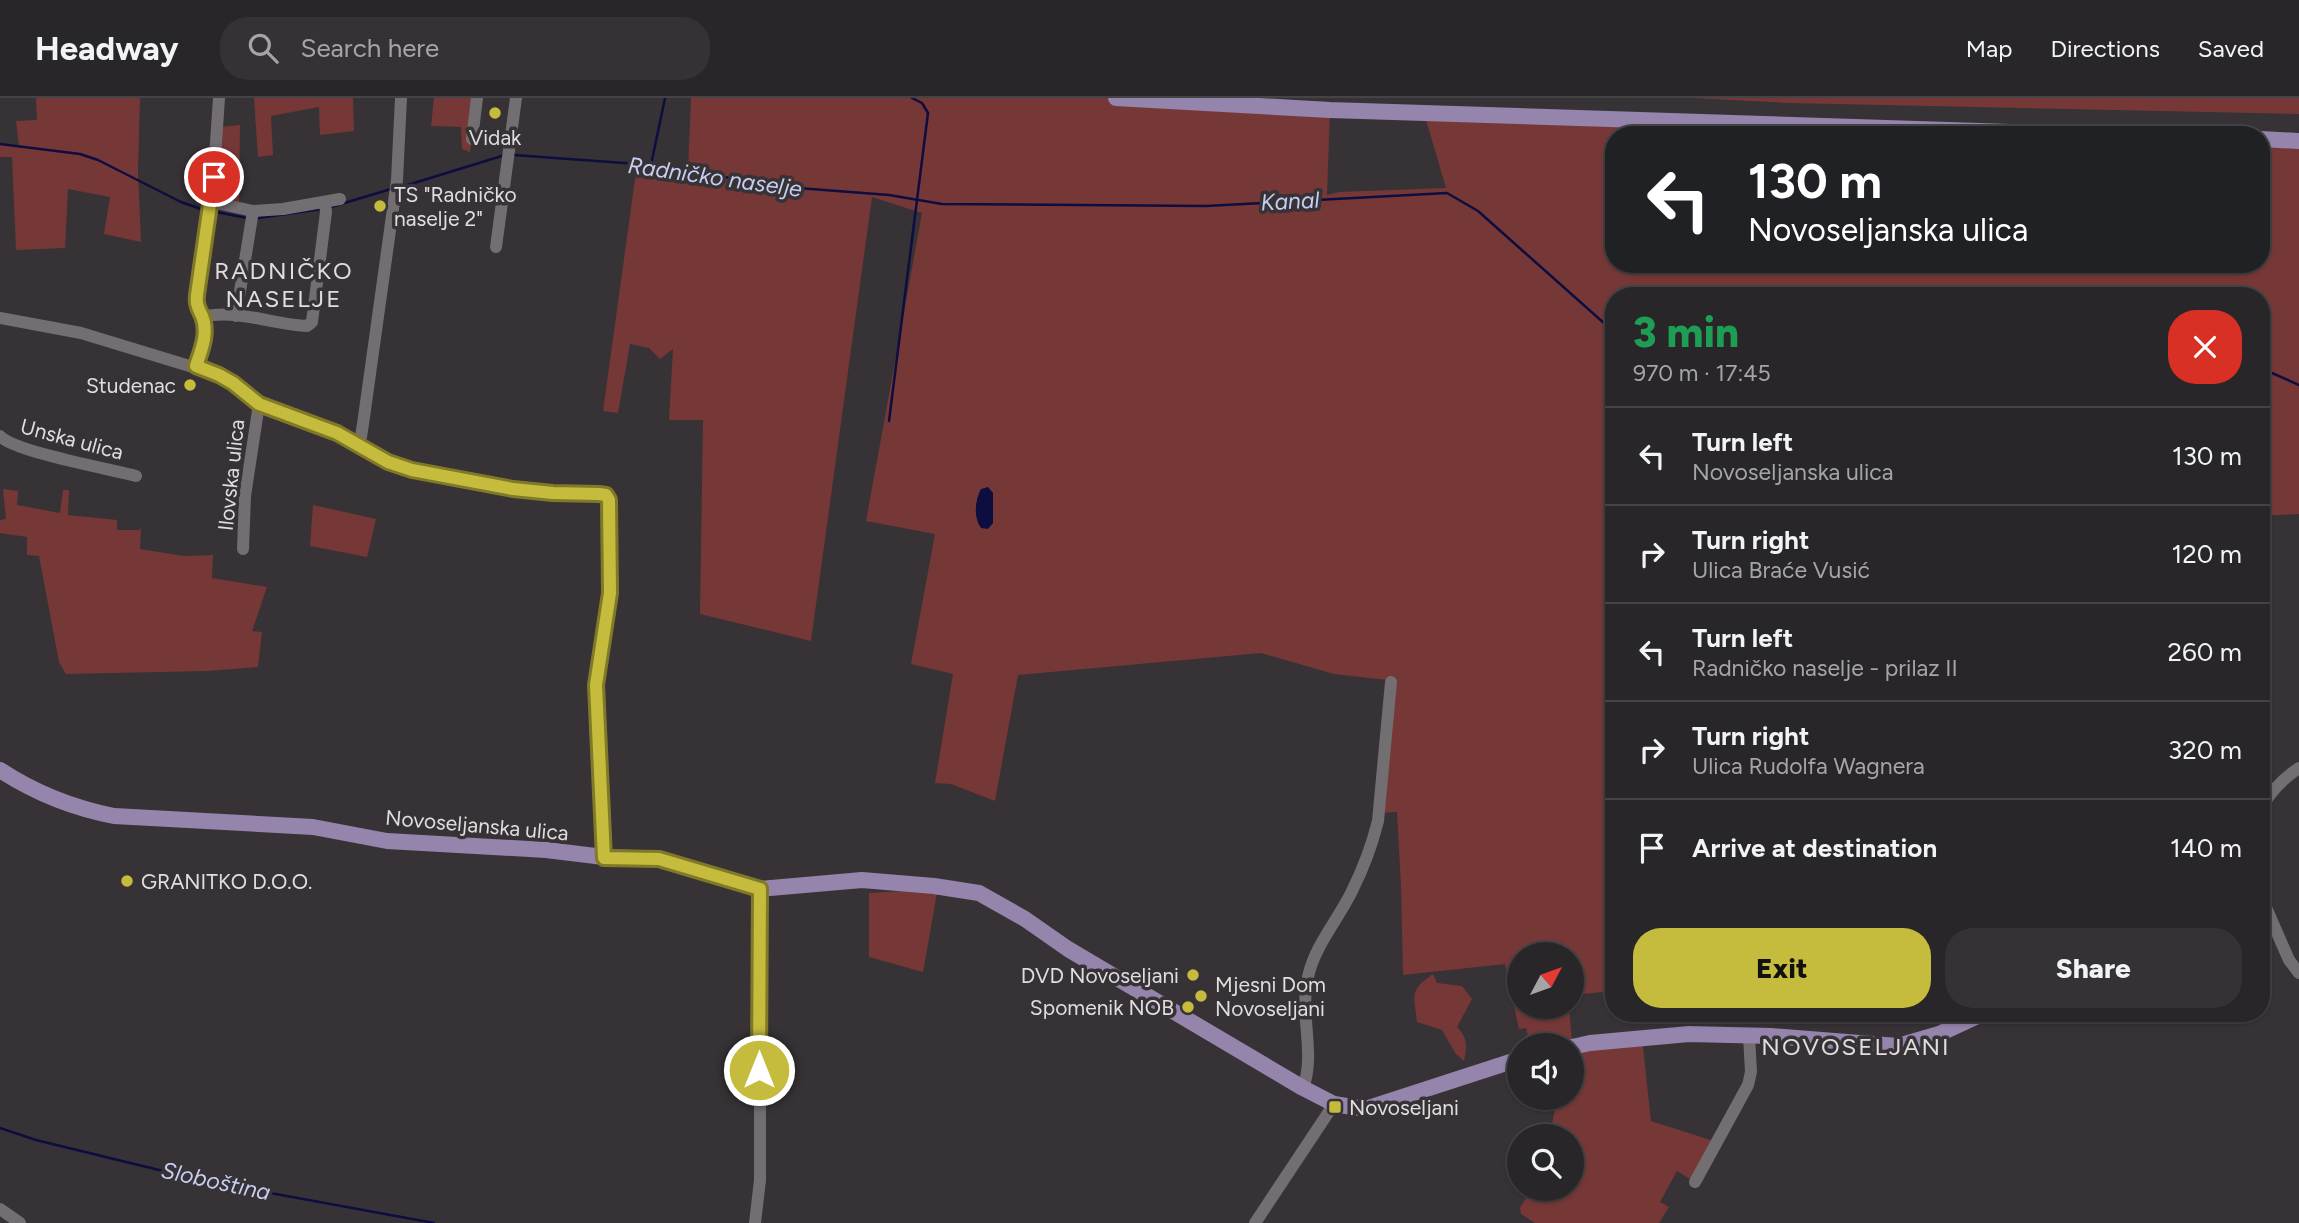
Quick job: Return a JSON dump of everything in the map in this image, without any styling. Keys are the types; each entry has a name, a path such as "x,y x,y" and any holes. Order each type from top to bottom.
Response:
{"main road":[{"path":"1116,98 1330,110 1827,126"},
{"path":"2270,139 2299,141"},
{"name":"Novoseljanska ulica","path":"0,770 42,794 114,816 313,827 387,841 546,850 604,858 659,859 760,889 862,880 979,893 1025,919 1068,949 1334,1104 1365,1109 1507,1063"},
{"path":"1584,1044 1689,1034 1898,1046 1939,1034 1965,1022"}],"street":[{"path":"196,366 203,347 202,317 196,307 212,202 219,98"},
{"path":"356,444 365,417 397,180 401,98"},
{"path":"472,139 477,98"},
{"path":"496,247 516,98"},
{"path":"212,202 253,211 340,199"},
{"path":"202,317 212,314 236,316 307,326 312,322 325,202"},
{"path":"236,316 253,211"},
{"path":"0,318 81,333 196,366 233,383 259,404 337,433 388,462 416,471 513,489 606,495 610,507 610,593 596,685 604,858"},
{"name":"Ilovska ulica","path":"243,550 245,496 259,404"},
{"name":"Unska ulica","path":"0,436 22,447 136,475"},
{"path":"1303,1088 1308,1075 1305,1024 1308,975 1318,950 1352,891 1373,843 1378,821 1391,682"},
{"path":"2270,794 2299,768"},
{"path":"755,1223 760,1180 760,889"},
{"path":"2270,917 2289,960 2299,973"},
{"path":"1695,1182 1748,1085 1751,1072 1749,1036"},
{"path":"1255,1223 1334,1104"},
{"path":"0,1209 20,1223"}],"shaded area":[{"path":"36,98 140,98 138,171 141,242 104,234 110,197 68,189 65,248 16,250 12,157 0,157 0,144 19,146 16,121 37,120"},
{"path":"254,98 353,98 354,131 320,135 319,107 271,116 273,155 258,157"},
{"path":"434,98 477,98 470,152 462,149 461,127 431,126"},
{"path":"691,98 1127,98 1330,110 1327,195 1339,192 1446,188 1424,113 1837,126 1605,126 1605,273 2270,273 2270,139 2299,141 2299,514 2270,516 2270,287 1605,287 1605,992 1584,994 1584,942 1507,942 1507,973 1505,964 1403,975 1397,812 1379,813 1387,680 1334,674 1261,653 1018,675 995,801 951,784 935,783 953,674 911,664 935,534 866,521 922,213 872,197 811,641 700,614 703,420 669,420 673,349 660,359 649,348 630,344 618,413 603,411 637,165 688,170"},
{"path":"1693,98 2299,98 2299,114 1788,103"},
{"path":"240,125 239,208 212,202 219,127"},
{"path":"988,487 993,493 993,523 988,529 981,528 976,508 981,489"},
{"path":"3,489 18,491 17,505 60,513 63,490 69,490 68,515 117,520 117,530 141,528 140,549 184,556 213,555 212,578 267,587 252,631 262,632 258,667 207,671 66,674 59,662 39,556 27,555 27,537 0,533 0,520 6,519"},
{"path":"313,505 376,519 367,557 310,546"},
{"path":"921,890 937,893 923,972 869,957 869,893"},
{"path":"1433,974 1437,983 1462,986 1472,999 1457,1027 1466,1043 1464,1061 1456,1054 1442,1030 1417,1022 1415,994 1420,985"},
{"path":"1517,1019 1570,1019 1571,1033 1527,1033 1526,1028 1519,1029"},
{"path":"1642,1038 1651,1121 1717,1142 1695,1182 1677,1171 1660,1202 1669,1207 1659,1223 1535,1223 1521,1214 1520,1208 1524,1201 1584,1201 1584,1124 1552,1124 1555,1110 1584,1110 1584,1046"}],"waterway":[{"path":"651,165 665,98"},
{"name":"Kanal","path":"889,421 928,113 922,103 912,98"},
{"name":"Radničko naselje","path":"0,144 80,154 98,160 181,202 204,210"},
{"name":"Radničko naselje","path":"401,187 505,155"},
{"name":"Kanal","path":"514,155 651,165 785,187 889,195 942,204 1206,206 1447,193 1478,211 1605,324"},
{"name":"Radničko naselje","path":"331,207 391,189"},
{"name":"Radničko naselje","path":"258,218 322,209"},
{"name":"Radničko naselje","path":"216,212 247,218"},
{"name":"Kanal","path":"2270,372 2299,385"},
{"name":"Sloboština","path":"0,1128 36,1140 200,1180 434,1223"}],"place":[{"name":"Vidak","path":"495,113"},
{"name":"TS \"Radničko naselje 2\"","path":"380,206"},
{"name":"Studenac","path":"190,385"},
{"name":"GRANITKO D.O.O.","path":"127,881"},
{"name":"DVD Novoseljani","path":"1193,975"},
{"name":"Mjesni Dom Novoseljani","path":"1201,996"},
{"name":"Spomenik NOB","path":"1188,1007"},
{"name":"Novoseljani","path":"1335,1107"}],"district":[{"name":"RADNIČKO NASELJE","path":"284,284"},
{"name":"NOVOSELJANI","path":"1856,1046"}],"route":[{"path":"214,177 197,295 196,307 202,317 204,329 203,347 196,366 233,383 259,404 337,433 388,462 412,470 513,489 606,495 610,507 610,593 596,685 604,858 659,859 760,889 759,1070"}]}
